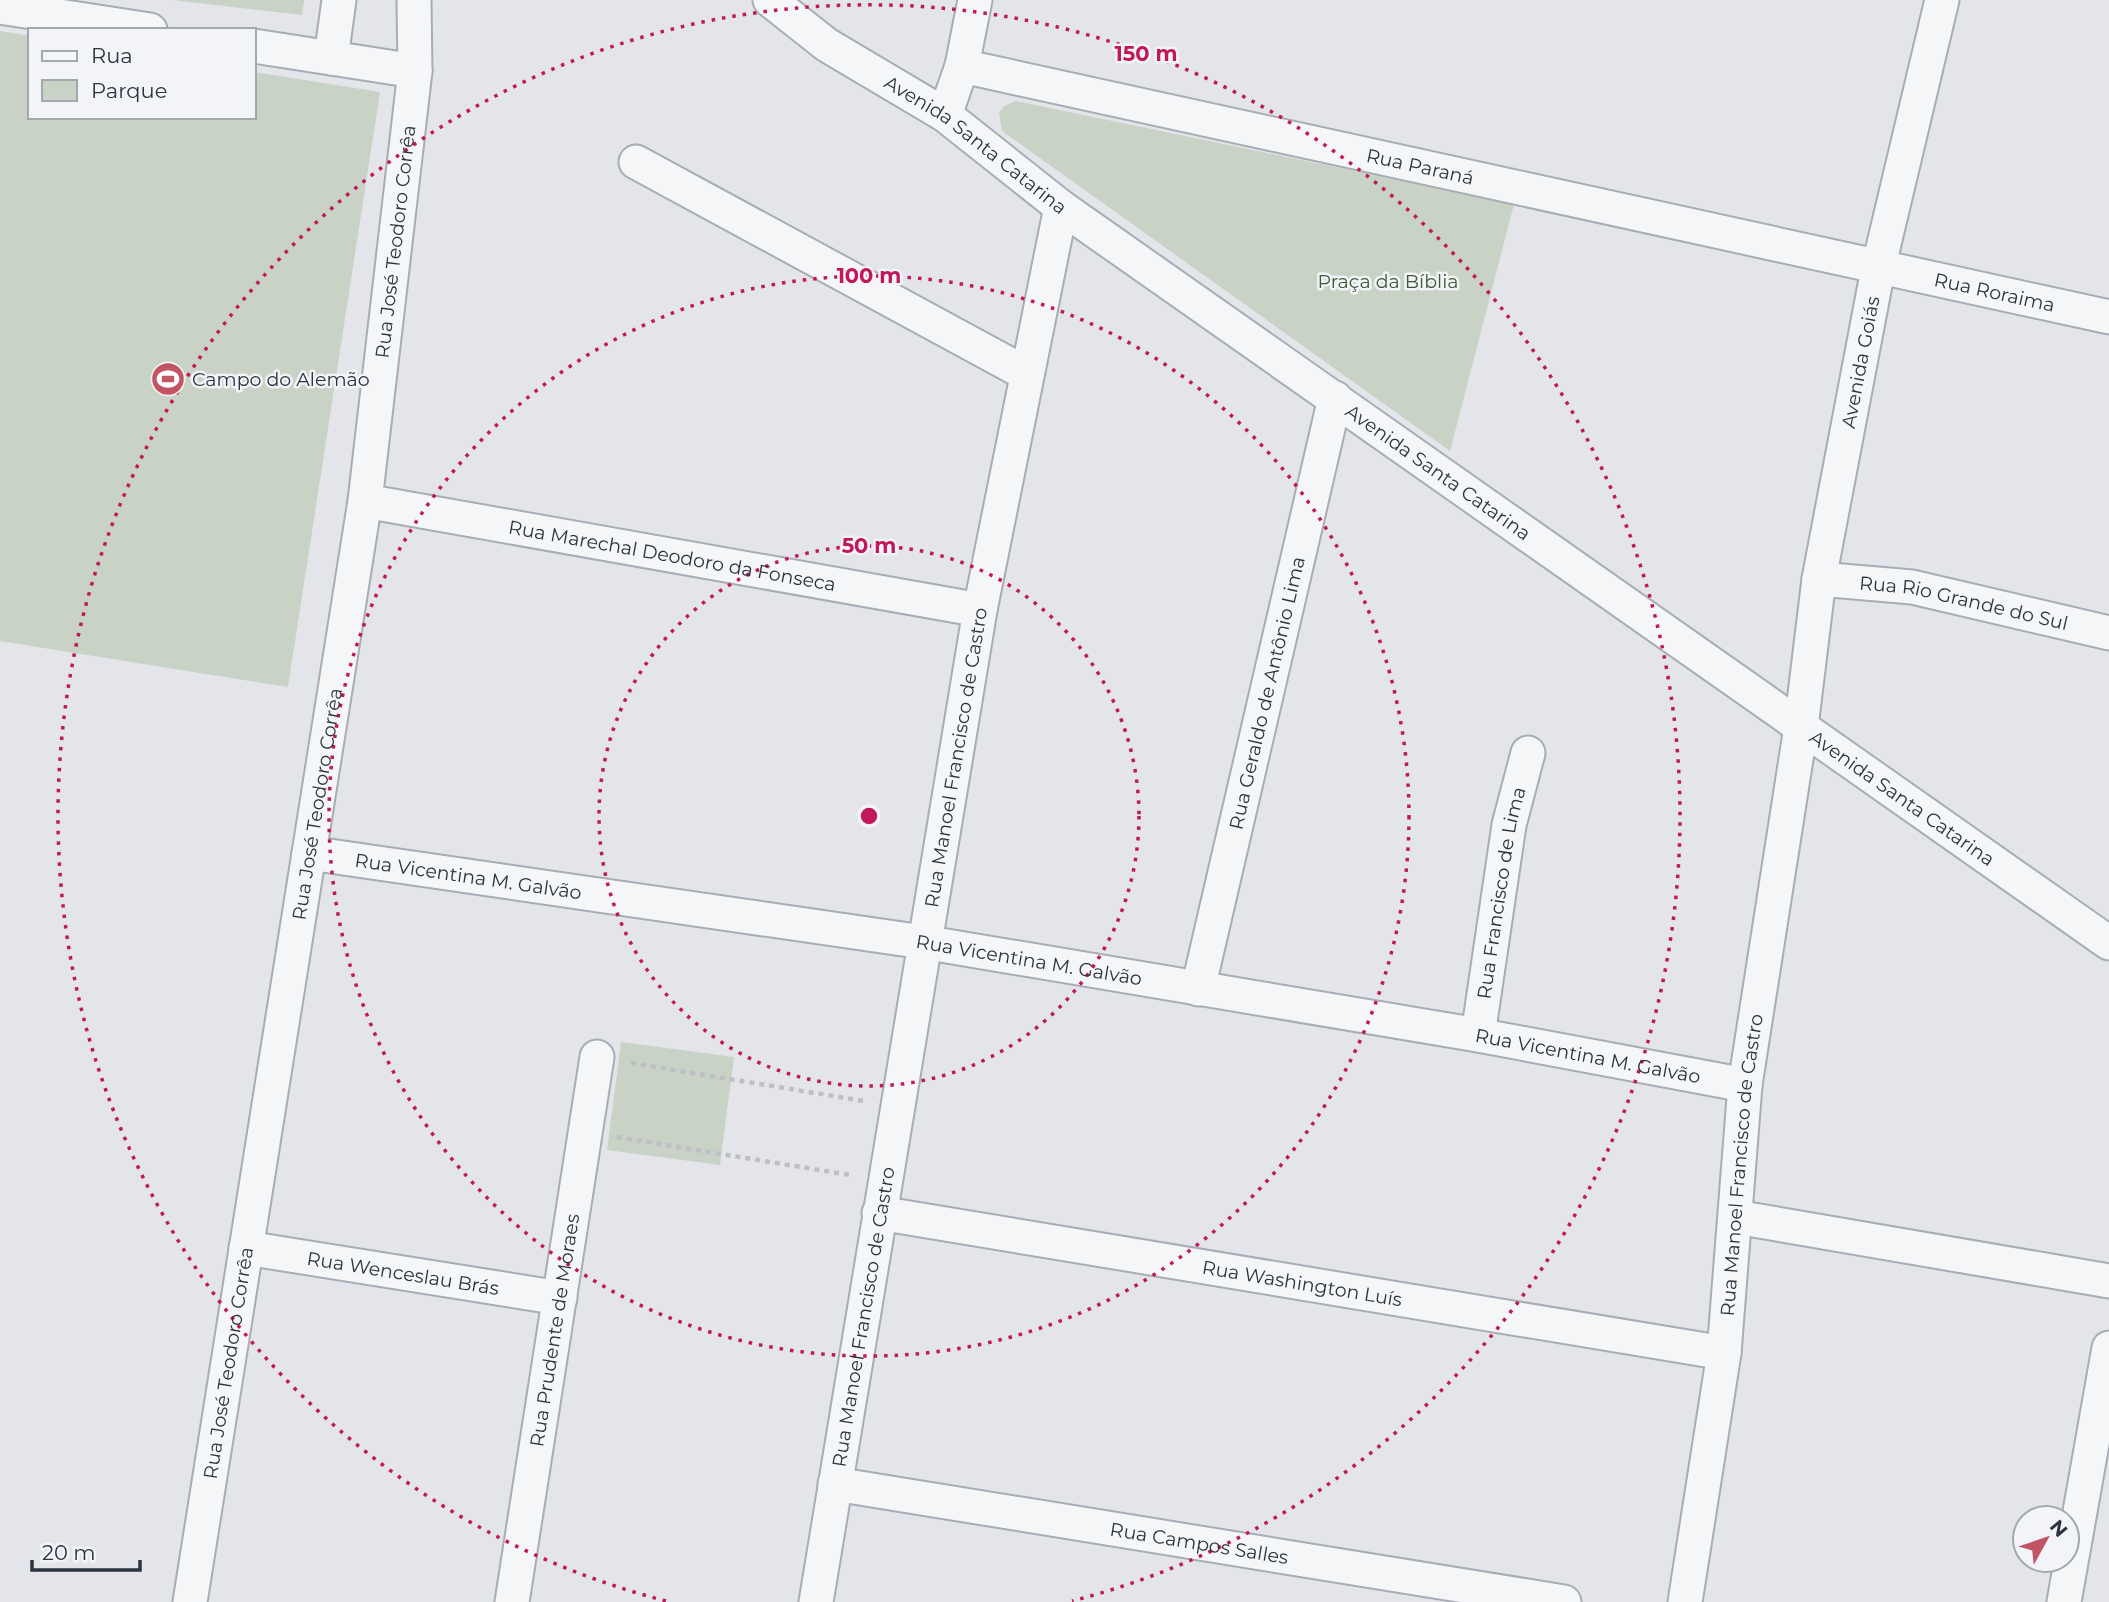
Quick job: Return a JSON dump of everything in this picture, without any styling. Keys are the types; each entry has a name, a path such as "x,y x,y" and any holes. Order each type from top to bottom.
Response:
{"street":[{"path":"331,58 339,0"},
{"name":"Rua José Teodoro Corrêa","path":"190,1602 365,501 415,71 414,0"},
{"name":"Avenida Santa Catarina","path":"770,0 827,45 945,115 1061,207 2109,943"},
{"path":"945,115 962,66 975,0"},
{"name":"Avenida Goiás","path":"1801,727 1819,579 1878,269 1942,0"},
{"path":"0,7 137,28"},
{"path":"256,46 415,71"},
{"name":"Rua Paraná","path":"962,66 1878,269"},
{"path":"636,162 1027,374"},
{"name":"Rua Manoel Francisco de Castro","path":"816,1602 979,610 1061,207"},
{"name":"Rua Roraima","path":"1878,269 2109,317"},
{"name":"Rua Geraldo de Antônio Lima","path":"1198,989 1335,398"},
{"name":"Rua Marechal Deodoro da Fonseca","path":"365,501 979,610"},
{"name":"Rua Rio Grande do Sul","path":"1819,579 1912,587 2109,633"},
{"name":"Rua Manoel Francisco de Castro","path":"1685,1602 1724,1353 1745,1085 1801,727"},
{"name":"Rua Francisco de Lima","path":"1478,1035 1509,825 1528,753"},
{"name":"Rua Vicentina M. Galvão","path":"309,853 923,942 1478,1035 1745,1085"},
{"name":"Rua Prudente de Moraes","path":"512,1602 597,1057"},
{"name":"Rua Washington Luís","path":"879,1213 1724,1353"},
{"path":"1736,1217 2109,1281"},
{"name":"Rua Wenceslau Brás","path":"246,1248 559,1298"},
{"path":"2064,1602 2109,1348"},
{"name":"Rua Campos Salles","path":"835,1484 1564,1602"}],"path":[{"path":"597,1057 896,1106"},
{"path":"585,1132 884,1181"}],"green space":[{"path":"173,0 304,0 302,15"},
{"name":"Campo do Alemão","path":"0,31 28,36 28,119 256,119 256,72 380,92 288,687 0,641"},
{"name":"Praça da Bíblia","path":"1016,101 1514,204 1450,451 1002,131 999,113 1004,106"},
{"path":"621,1042 734,1057 720,1165 607,1150"}],"place":[{"name":"Campo do Alemão","path":"168,379"}]}
